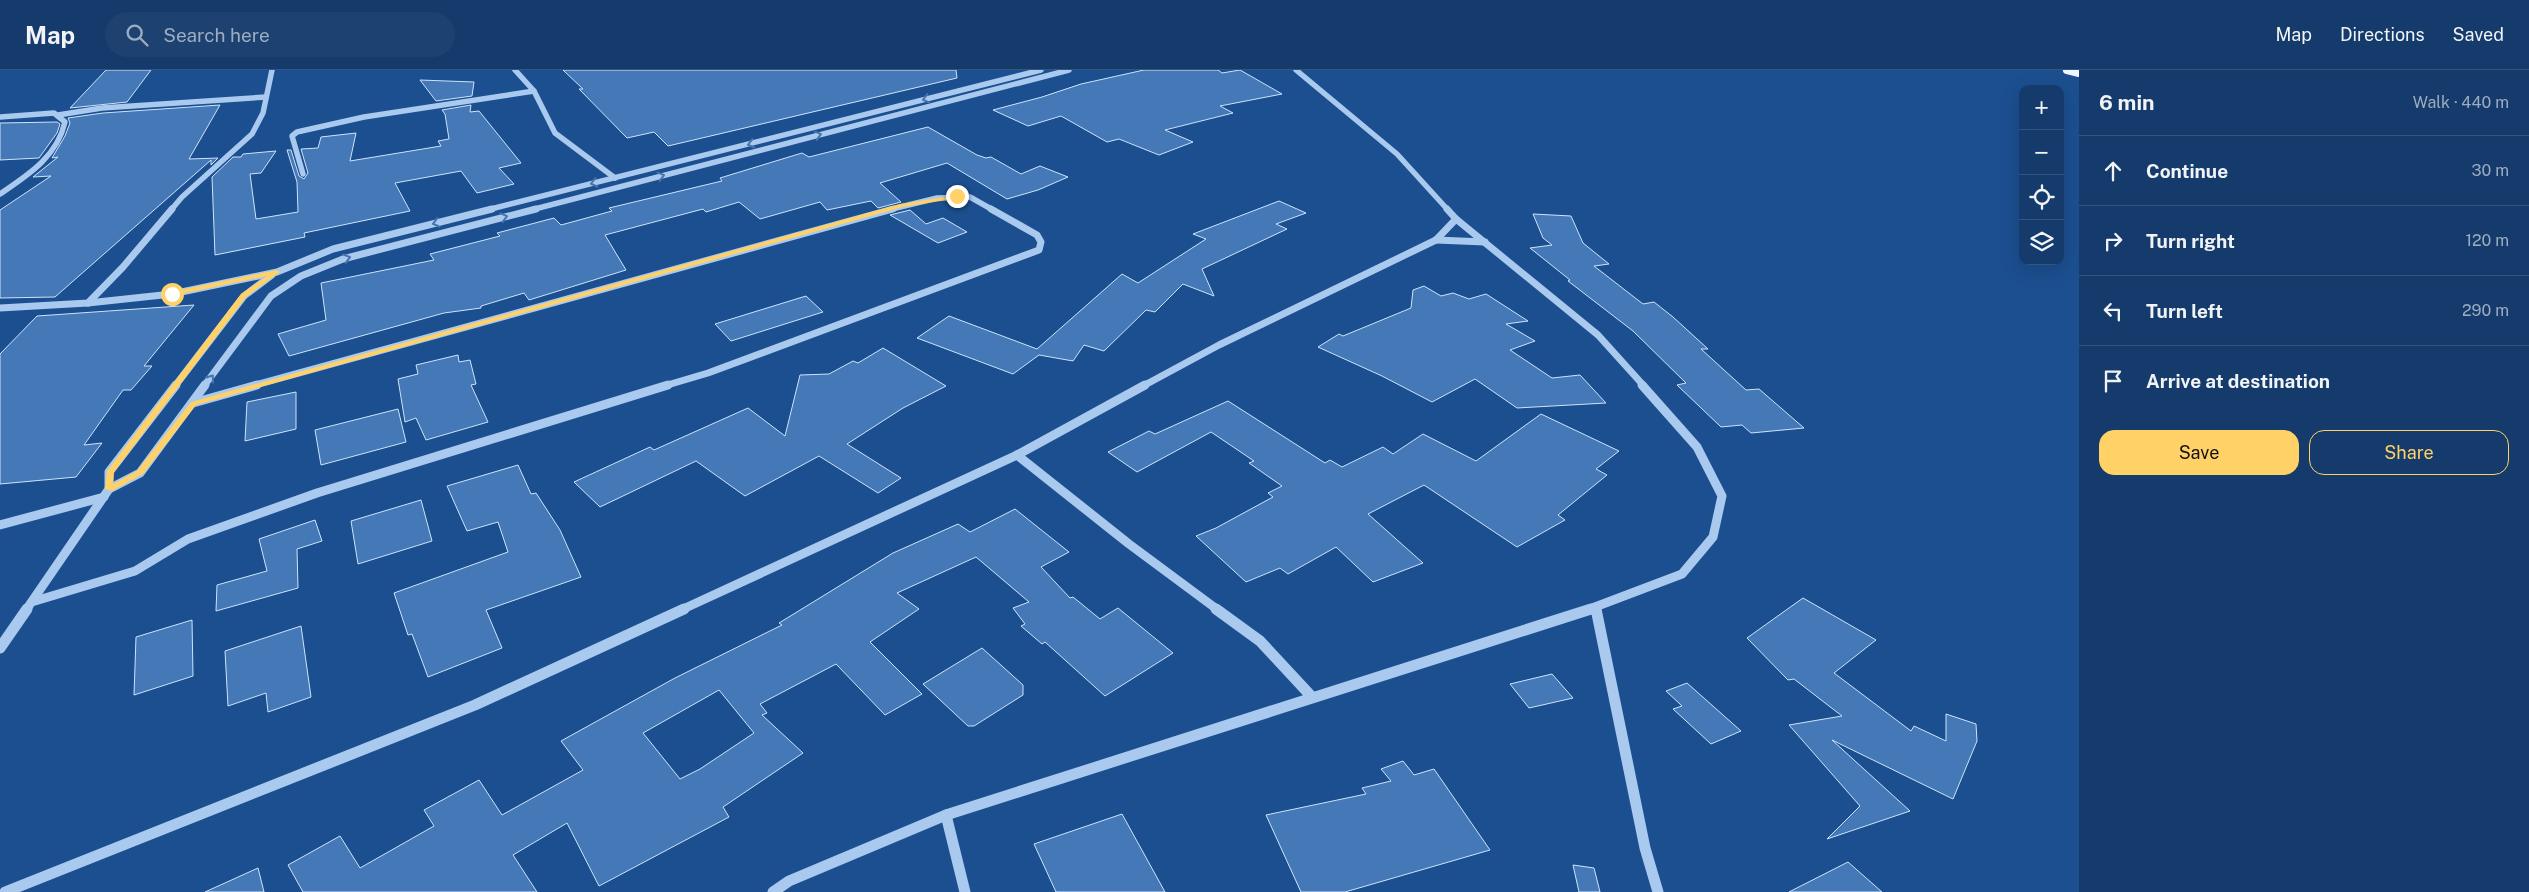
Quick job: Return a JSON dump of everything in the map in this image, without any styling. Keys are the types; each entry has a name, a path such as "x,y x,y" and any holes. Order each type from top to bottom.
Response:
{"main road":[{"path":"2067,70 2079,73"}],"street":[{"path":"88,303 123,267 182,197 252,134 263,113 272,70"},
{"path":"515,70 534,90 555,133 615,178"},
{"path":"0,308 88,303 172,294 277,272 334,249 1041,70"},
{"path":"0,525 107,493 140,472 271,296 301,276 322,266 353,256 1069,70"},
{"path":"773,892 789,881 946,815 1596,607 1682,574 1712,537 1722,496 1698,447 1598,335 1456,219 1397,154 1296,70"},
{"path":"303,174 292,136 297,132 364,117 534,90"},
{"path":"0,117 40,113 58,115 102,108 266,97"},
{"path":"0,194 45,160 56,147 64,133 65,122 58,115"},
{"path":"35,601 135,571 188,539 317,493 708,373 1039,250 1041,242 1037,235 970,196 936,198 193,403"},
{"path":"5,892 475,705 1017,455 1219,345 1436,240 1456,219"},
{"path":"1436,240 1486,242"},
{"path":"0,648 35,601 107,493 110,472 244,296 277,272"},
{"path":"1017,455 1128,544 1260,641 1312,697"},
{"path":"1596,607 1645,848 1658,892"},
{"path":"946,815 965,892"}],"building":[{"path":"106,70 151,70 127,102 70,108"},
{"path":"563,70 956,70 957,78 668,146 654,132 627,138 579,89 583,89"},
{"path":"1144,70 1218,70 1222,73 1240,70 1282,94 1220,106 1233,113 1165,130 1193,142 1159,155 1119,139 1107,142 1061,116 1028,126 993,110 1081,84"},
{"path":"420,80 474,82 472,96 436,101"},
{"path":"220,105 189,159 218,158 211,165 211,160 55,297 0,298 0,210 51,176 33,177 58,157 52,158 65,136 70,123 68,118 103,113"},
{"path":"471,105 470,112 479,111 521,163 499,168 514,184 477,193 461,171 395,183 410,211 304,233 305,237 215,255 212,177 233,157 241,157 243,154 276,151 261,173 250,174 256,219 298,212 297,182 287,150 291,150 299,176 304,179 308,173 301,149 318,148 321,137 356,133 350,161 441,146 438,141 449,139 445,114 442,110"},
{"path":"57,122 60,124 57,133 39,158 0,160 0,123"},
{"path":"928,127 977,155 986,158 991,157 1021,174 1040,166 1068,177 1038,190 1007,199 947,163 880,183 901,202 878,208 871,201 827,210 820,202 760,219 739,202 706,212 703,209 605,235 626,270 529,300 524,293 481,306 481,308 444,313 289,356 278,334 326,320 321,283 434,260 430,254 500,236 497,233 554,218 561,225 612,211 609,208 722,181 720,178 802,153 809,157"},
{"path":"1279,201 1306,213 1276,224 1287,229 1202,269 1214,296 1183,284 1155,312 1146,310 1104,351 1084,345 1073,361 1039,355 1013,374 917,338 949,316 1037,349 1122,274 1138,283 1206,239 1193,234"},
{"path":"910,210 926,224 943,218 967,232 938,243 890,215"},
{"path":"1533,214 1571,216 1583,243 1609,264 1594,266 1643,304 1654,302 1708,349 1701,349 1746,390 1759,389 1804,428 1751,433 1742,425 1721,427 1677,385 1686,383 1633,331 1568,281 1570,280 1530,248 1552,245 1543,238"},
{"path":"1424,286 1441,296 1453,293 1469,299 1486,294 1528,321 1506,324 1535,341 1510,350 1552,378 1580,375 1606,403 1517,408 1475,379 1432,402 1382,376 1318,347 1339,334 1343,336 1411,308 1413,290"},
{"path":"806,296 823,312 731,341 715,324"},
{"path":"194,305 144,366 152,366 131,390 123,390 84,445 102,443 76,477 0,484 0,354 37,316"},
{"path":"883,348 946,386 903,408 847,444 901,478 878,493 819,456 745,496 696,461 600,507 574,482 650,447 654,450 748,408 785,436 800,375 829,374 853,361 858,363"},
{"path":"458,355 459,362 470,360 476,384 471,385 488,422 426,440 416,418 405,422 398,379 418,374 416,365"},
{"path":"296,392 296,429 245,441 247,402"},
{"path":"1228,401 1325,463 1330,460 1342,467 1383,447 1393,454 1423,434 1476,461 1541,414 1619,451 1596,469 1607,475 1558,515 1565,520 1517,547 1424,485 1368,514 1423,563 1373,582 1336,547 1288,574 1280,568 1246,582 1196,536 1216,528 1273,497 1268,493 1282,486 1249,463 1254,461 1211,432 1137,472 1108,452 1149,431 1155,434"},
{"path":"398,409 406,442 321,465 315,430"},
{"path":"518,465 531,494 536,493 560,530 581,577 486,610 502,648 428,677 412,634 408,635 394,593 508,552 498,522 467,531 447,486"},
{"path":"421,500 432,541 358,564 351,521"},
{"path":"1015,509 1069,552 1041,567 1070,598 1073,597 1100,619 1118,608 1173,653 1105,696 1045,642 1042,644 1021,626 1025,624 1013,608 1029,602 976,557 897,593 919,609 870,642 922,694 885,715 836,664 760,704 767,713 762,715 803,753 723,807 729,817 599,886 567,823 513,855 537,892 303,892 288,865 340,836 360,868 434,826 424,810 479,780 502,815 583,770 561,741 675,678 782,625 779,623 893,553 958,524 970,532","holes":["719,690 754,733 700,769 680,779 643,733"]},
{"path":"315,520 322,541 297,549 298,588 216,611 217,585 267,571 259,539"},
{"path":"1803,598 1876,640 1834,673 1911,731 1914,726 1946,741 1946,714 1976,724 1977,741 1953,799 1832,740 1910,811 1827,839 1860,806 1789,725 1842,716 1794,679 1788,680 1747,638"},
{"path":"192,620 193,676 134,695 136,637"},
{"path":"301,626 311,697 268,712 266,693 228,706 225,651"},
{"path":"982,648 1023,685 1023,695 974,726 968,726 923,684"},
{"path":"1552,674 1573,698 1529,708 1510,684"},
{"path":"1687,683 1741,731 1711,744 1673,709 1682,706 1666,691"},
{"path":"1403,761 1414,775 1434,769 1490,850 1345,892 1301,892 1266,815 1366,794 1362,788 1391,781 1381,769"},
{"path":"1122,814 1165,892 1056,892 1034,844"},
{"path":"1848,862 1882,892 1789,892"},
{"path":"1573,865 1594,868 1600,892 1579,892"},
{"path":"258,868 264,892 205,892"}],"route":[{"path":"172,294 277,272 244,296 110,472 109,489 140,472 193,403 902,206 936,198 957,196"}]}
